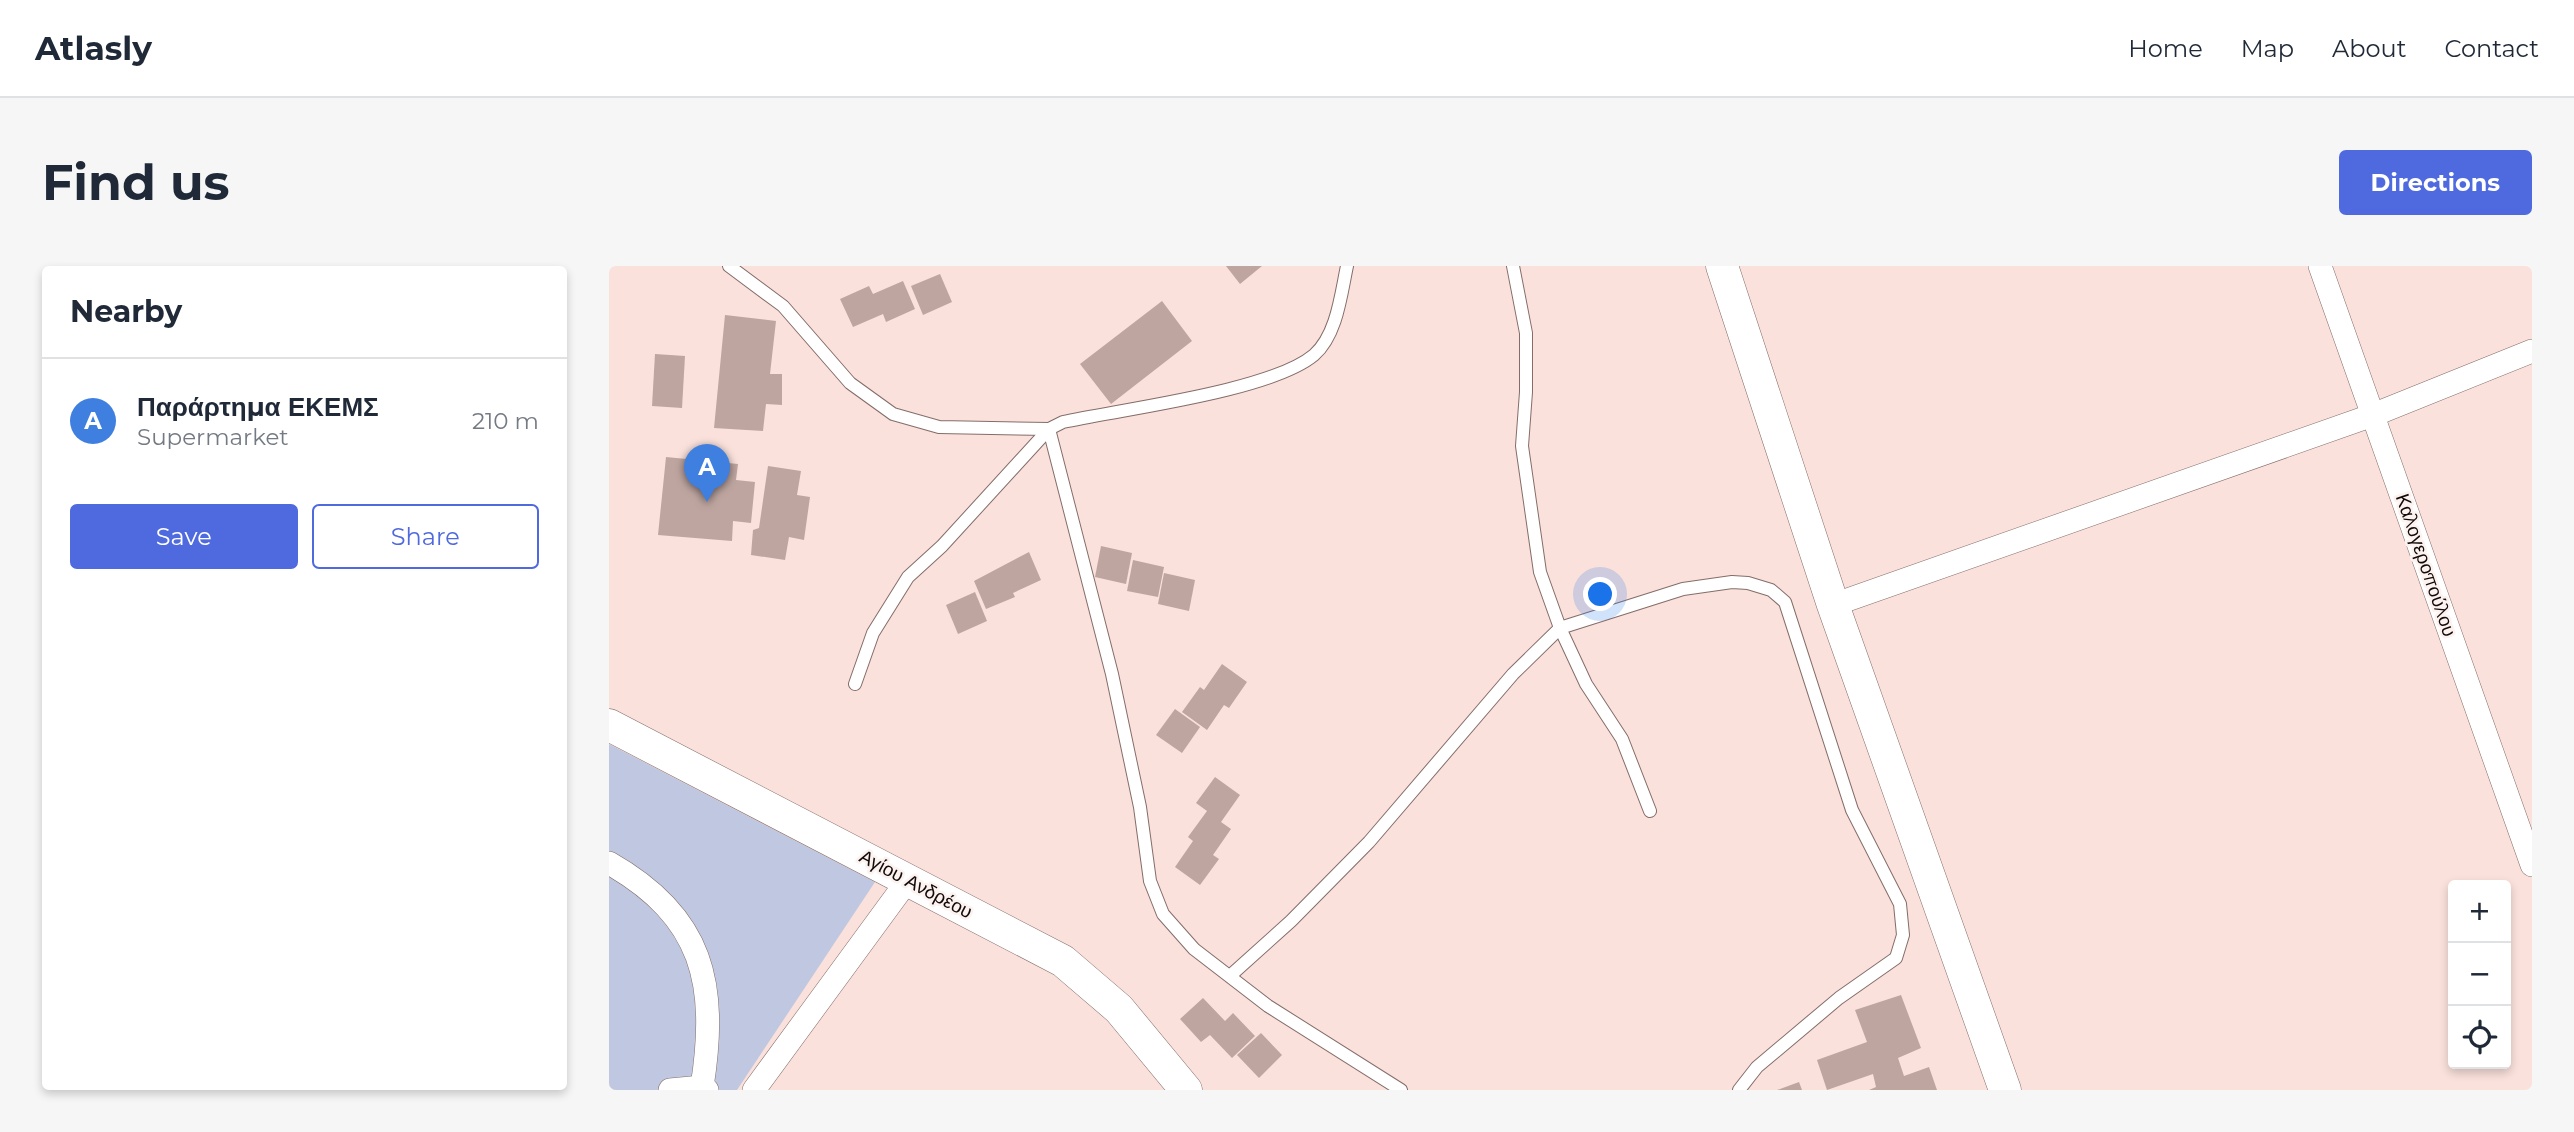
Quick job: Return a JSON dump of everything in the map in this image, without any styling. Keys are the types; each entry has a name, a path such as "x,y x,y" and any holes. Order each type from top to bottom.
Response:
{"street":[{"path":"1722,266 1833,605 2005,1090"},
{"name":"Καλογεροπούλου","path":"2320,266 2532,865"},
{"path":"1833,605 2373,415 2532,351"},
{"name":"Αγίου Ανδρέου","path":"609,725 1062,961 1119,1009 1186,1090"},
{"path":"609,863 643,882 678,920 695,945 706,991 708,1049 704,1089 670,1090"},
{"path":"754,1090 908,880"}],"lane":[{"path":"729,266 783,306 850,383 893,414 939,427 1049,429"},
{"path":"855,684 873,633 908,577 942,545 1049,429 1063,422 1282,374 1316,354 1336,316 1347,266"},
{"path":"1513,266 1526,333 1526,393 1522,446 1540,572 1560,628 1586,684 1622,738 1650,811"},
{"path":"1049,429 1112,674 1140,807 1150,881 1163,914 1194,949 1268,1006 1401,1090"},
{"path":"1231,975 1291,921 1369,842 1513,674 1560,628 1683,589 1731,582 1748,583 1771,590 1785,602 1852,810 1900,904 1903,935 1896,958 1839,999 1756,1067 1739,1090"}],"shaded area":[{"path":"609,744 875,882 737,1090 609,1090"}],"building":[{"path":"1226,266 1262,266 1240,284"},
{"path":"940,274 952,302 923,315 911,286"},
{"path":"903,281 915,309 886,322 883,314 853,327 840,299 869,286 873,294"},
{"path":"1162,301 1192,341 1111,404 1080,364"},
{"path":"725,315 776,321 770,374 782,374 782,405 766,404 763,431 714,428"},
{"path":"655,354 685,356 682,408 652,406"},
{"path":"666,457 738,464 736,480 755,482 751,523 733,521 732,541 658,535"},
{"path":"768,466 801,471 797,495 810,497 804,540 789,537 785,560 751,555 753,530 759,528"},
{"path":"1101,546 1132,553 1126,584 1095,577"},
{"path":"1029,552 1041,580 1013,593 1015,597 986,609 974,581"},
{"path":"1133,560 1164,567 1158,597 1127,591"},
{"path":"1164,573 1195,580 1189,611 1158,604"},
{"path":"975,592 987,621 958,634 946,605"},
{"path":"1222,664 1247,682 1229,708 1224,705 1207,730 1182,712 1200,687 1204,690"},
{"path":"1175,709 1200,727 1182,753 1156,735"},
{"path":"1215,777 1240,795 1221,822 1231,829 1213,855 1219,859 1200,885 1175,867 1193,841 1188,837 1207,811 1196,803"},
{"path":"1901,995 1921,1048 1898,1058 1904,1076 1929,1067 1937,1090 1869,1090 1876,1087 1873,1074 1827,1090 1817,1060 1867,1042 1855,1010"},
{"path":"1203,998 1225,1021 1233,1013 1255,1036 1232,1058 1210,1035 1201,1042 1180,1019"},
{"path":"1261,1033 1282,1055 1259,1078 1237,1055"},
{"path":"1799,1082 1802,1090 1777,1090"}],"place":[{"name":"Παράρτημα ΕΚΕΜΣ","path":"707,502"}]}
